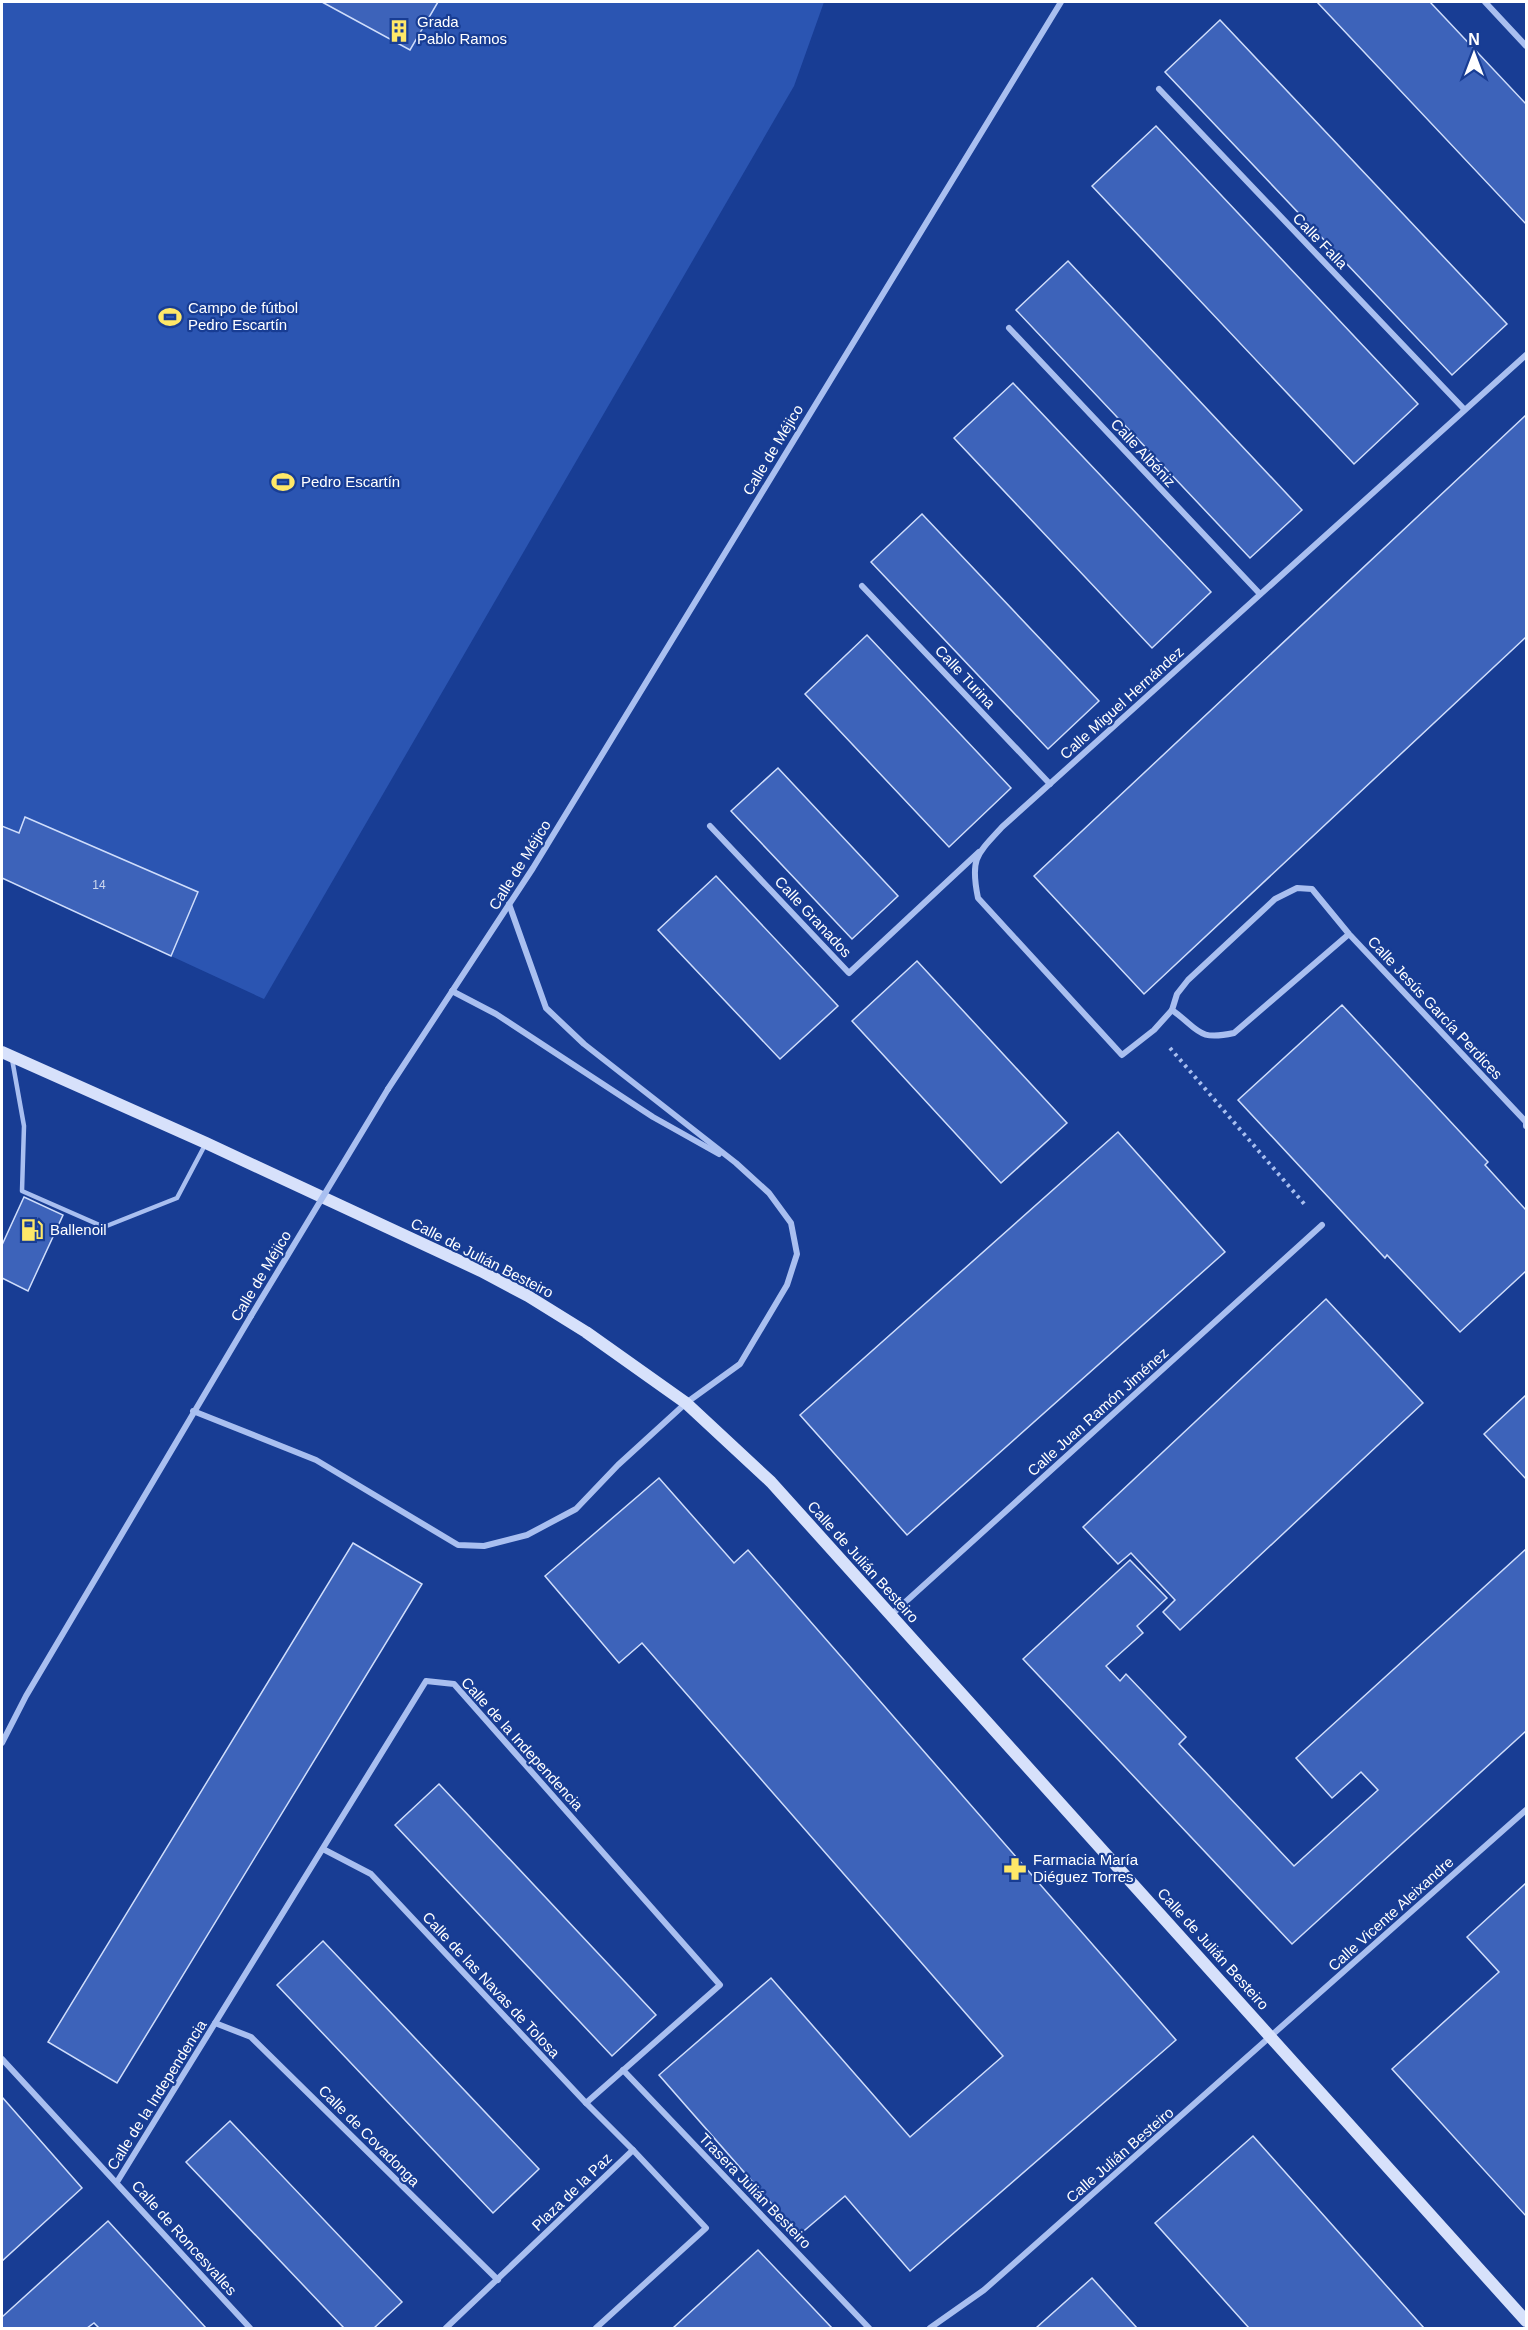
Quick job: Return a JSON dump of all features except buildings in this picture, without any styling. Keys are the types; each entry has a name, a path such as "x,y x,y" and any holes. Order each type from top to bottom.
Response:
{"street":[{"name":"Calle de Méjico","path":"2,1743 26,1696 193,1411 388,1089 509,904 1061,2"},
{"path":"1485,2 1527,46"},
{"name":"Calle Falla","path":"1159,89 1464,409"},
{"name":"Calle Albéniz","path":"1009,328 1260,594"},
{"name":"Calle Miguel Hernández","path":"980,851 1002,827 1527,354"},
{"name":"Calle Turina","path":"862,586 1050,784"},
{"name":"Calle Granados","path":"710,826 849,973 980,851"},
{"path":"980,851 974,874 978,898 1122,1055 1154,1030 1172,1010"},
{"name":"Calle Jesús García Perdices","path":"1349,934 1234,1033 1216,1037 1200,1034 1172,1010 1177,994 1188,980 1275,899 1297,888 1312,889 1349,934 1527,1125"},
{"path":"193,1411 316,1460 458,1545 484,1546 527,1535 576,1509 618,1465 686,1403 740,1364 787,1285 797,1254 791,1223 770,1193 736,1163 584,1044 546,1008 509,904"},
{"path":"452,991 496,1014 653,1117 736,1163"},
{"name":"Calle de Julián Besteiro","path":"7,1054 206,1143 481,1271 528,1296 586,1332 686,1403 771,1482 1527,2321"},
{"name":"Calle Juan Ramón Jiménez","path":"891,1616 1322,1225"},
{"name":"Calle de la Independencia","path":"117,2182 426,1681 454,1684 720,1985 586,2103"},
{"name":"Calle Vicente Aleixandre","path":"1272,2037 1527,1810"},
{"name":"Calle de las Navas de Tolosa","path":"322,1849 370,1874 633,2150"},
{"name":"Calle de Covadonga","path":"215,2023 251,2037 498,2280"},
{"name":"Calle Julián Besteiro","path":"930,2328 984,2290 1272,2037"},
{"name":"Calle de Roncesvalles","path":"2,2059 250,2328"},
{"name":"Trasera Julián Besteiro","path":"623,2070 869,2328"},
{"name":"Plaza de la Paz","path":"446,2328 633,2150 706,2228 596,2328"}],"lane":[{"path":"7,1054 24,1126 22,1191 104,1227 177,1198 206,1143"}],"path":[{"path":"1154,1030 1322,1225"}],"shaded area":[{"name":"Pedro Escartín","path":"2,2 824,2 794,86 264,999 2,878"}],"place":[{"name":"Grada Pablo Ramos","path":"399,31"},
{"name":"Campo de fútbol Pedro Escartín","path":"170,317"},
{"name":"Pedro Escartín","path":"283,482"},
{"name":"Ballenoil","path":"32,1230"},
{"name":"Farmacia María Diéguez Torres","path":"1015,1869"}]}
